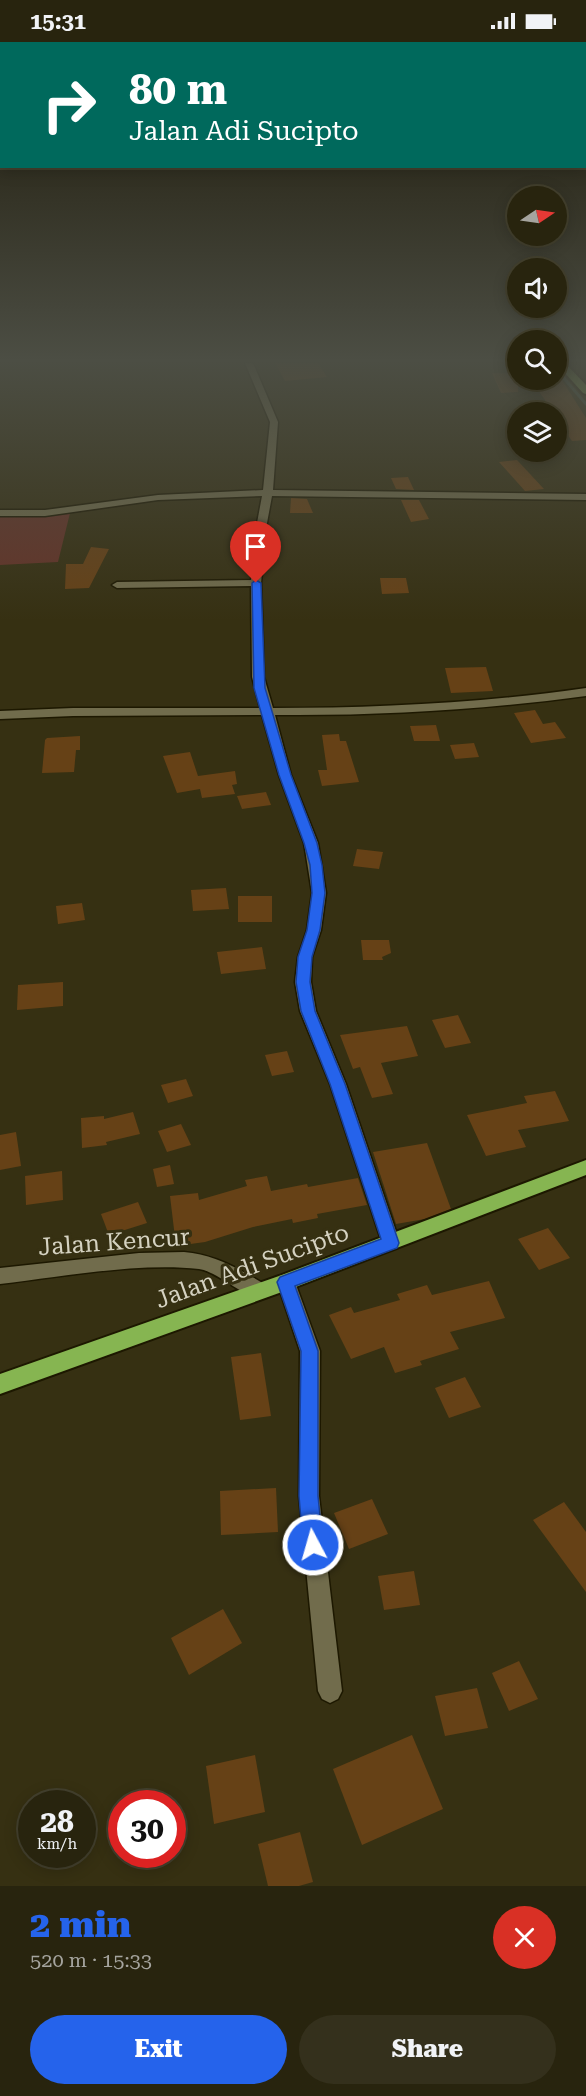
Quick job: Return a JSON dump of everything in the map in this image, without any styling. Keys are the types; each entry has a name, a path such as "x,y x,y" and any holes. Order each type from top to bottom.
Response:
{"highway":[{"name":"Jalan Adi Sucipto","path":"0,1384 286,1282 586,1167"}],"street":[{"path":"270,449 268,493 262,523 256,583 258,676 285,775 311,843 316,865 319,893 314,930 305,957 303,982 308,1011 338,1084 391,1243"},
{"path":"0,513 46,513 162,497 268,493 387,492 586,497"},
{"path":"117,585 256,583"},
{"path":"0,715 85,710 267,712 475,707 586,692"},
{"name":"Jalan Kencur","path":"0,1275 139,1261 194,1261 204,1262 224,1270 260,1291"},
{"path":"286,1282 310,1351 309,1496 330,1691"}],"shaded area":[{"path":"71,509 58,562 0,565 0,515 44,516"}],"building":[{"path":"499,462 519,462 544,489 525,491"},
{"path":"408,477 414,490 396,489 391,478"},
{"path":"291,498 307,499 313,513 290,513"},
{"path":"401,500 419,500 429,519 411,522"},
{"path":"91,547 109,549 89,588 65,589 66,564 83,564"},
{"path":"380,578 406,578 409,593 382,594"},
{"path":"486,667 493,691 451,693 445,668"},
{"path":"535,710 543,724 555,722 566,738 531,743 514,713"},
{"path":"436,725 440,741 414,741 410,726"},
{"path":"339,734 340,741 346,741 359,782 322,786 318,770 327,770 322,735"},
{"path":"80,736 80,750 76,750 74,772 42,773 47,738"},
{"path":"474,743 479,757 455,759 450,745"},
{"path":"190,752 198,776 235,771 237,784 232,785 235,794 202,798 200,789 177,793 163,756"},
{"path":"266,792 271,805 242,809 237,796"},
{"path":"357,849 383,852 379,869 353,866"},
{"path":"226,888 229,909 193,911 191,890"},
{"path":"238,896 272,896 272,922 238,922"},
{"path":"82,903 85,920 58,924 56,906"},
{"path":"361,940 389,940 391,953 382,957 383,960 363,960"},
{"path":"262,947 266,969 221,974 217,952"},
{"path":"63,982 63,1006 17,1010 18,985"},
{"path":"458,1015 471,1043 445,1048 432,1020"},
{"path":"407,1026 418,1056 381,1063 393,1094 372,1098 360,1067 353,1069 340,1035"},
{"path":"287,1051 294,1072 272,1076 265,1055"},
{"path":"186,1079 193,1096 168,1103 161,1085"},
{"path":"555,1091 569,1121 518,1130 526,1147 486,1156 467,1115 527,1103 524,1096"},
{"path":"133,1112 140,1134 106,1142 107,1145 82,1148 81,1118 104,1116 104,1119"},
{"path":"181,1124 191,1145 167,1152 158,1131"},
{"path":"16,1132 21,1166 0,1170 0,1135"},
{"path":"427,1143 451,1209 425,1219 396,1224 373,1152"},
{"path":"170,1165 174,1184 157,1187 153,1169"},
{"path":"62,1171 63,1200 26,1205 25,1176"},
{"path":"267,1176 271,1191 358,1178 367,1205 317,1214 318,1218 293,1223 292,1219 253,1227 205,1242 176,1246 170,1196 198,1193 199,1200 247,1186 245,1180"},
{"path":"138,1202 147,1223 109,1235 101,1214"},
{"path":"548,1228 570,1258 539,1270 518,1239"},
{"path":"489,1281 505,1318 450,1332 459,1349 420,1361 422,1365 395,1373 384,1347 351,1359 329,1315 351,1307 354,1313 400,1300 397,1294 427,1285 432,1295"},
{"path":"261,1353 271,1416 240,1420 231,1357"},
{"path":"465,1377 481,1407 449,1418 435,1388"},
{"path":"276,1488 278,1532 221,1535 220,1491"},
{"path":"372,1499 388,1534 349,1549 334,1513"},
{"path":"564,1502 586,1532 586,1592 533,1520"},
{"path":"414,1571 420,1605 384,1610 378,1576"},
{"path":"223,1609 242,1643 189,1675 171,1638"},
{"path":"519,1661 538,1699 509,1711 492,1673"},
{"path":"477,1688 488,1728 445,1736 435,1696"},
{"path":"412,1735 443,1809 362,1845 333,1769"},
{"path":"255,1755 265,1812 214,1824 206,1766"},
{"path":"300,1832 313,1882 299,1886 268,1886 258,1844"}],"route":[{"path":"256,583 260,688 285,775 311,843 316,865 319,893 314,930 305,957 303,982 308,1011 338,1084 364,1169 391,1243 286,1282 310,1351 309,1496 313,1545"}]}
